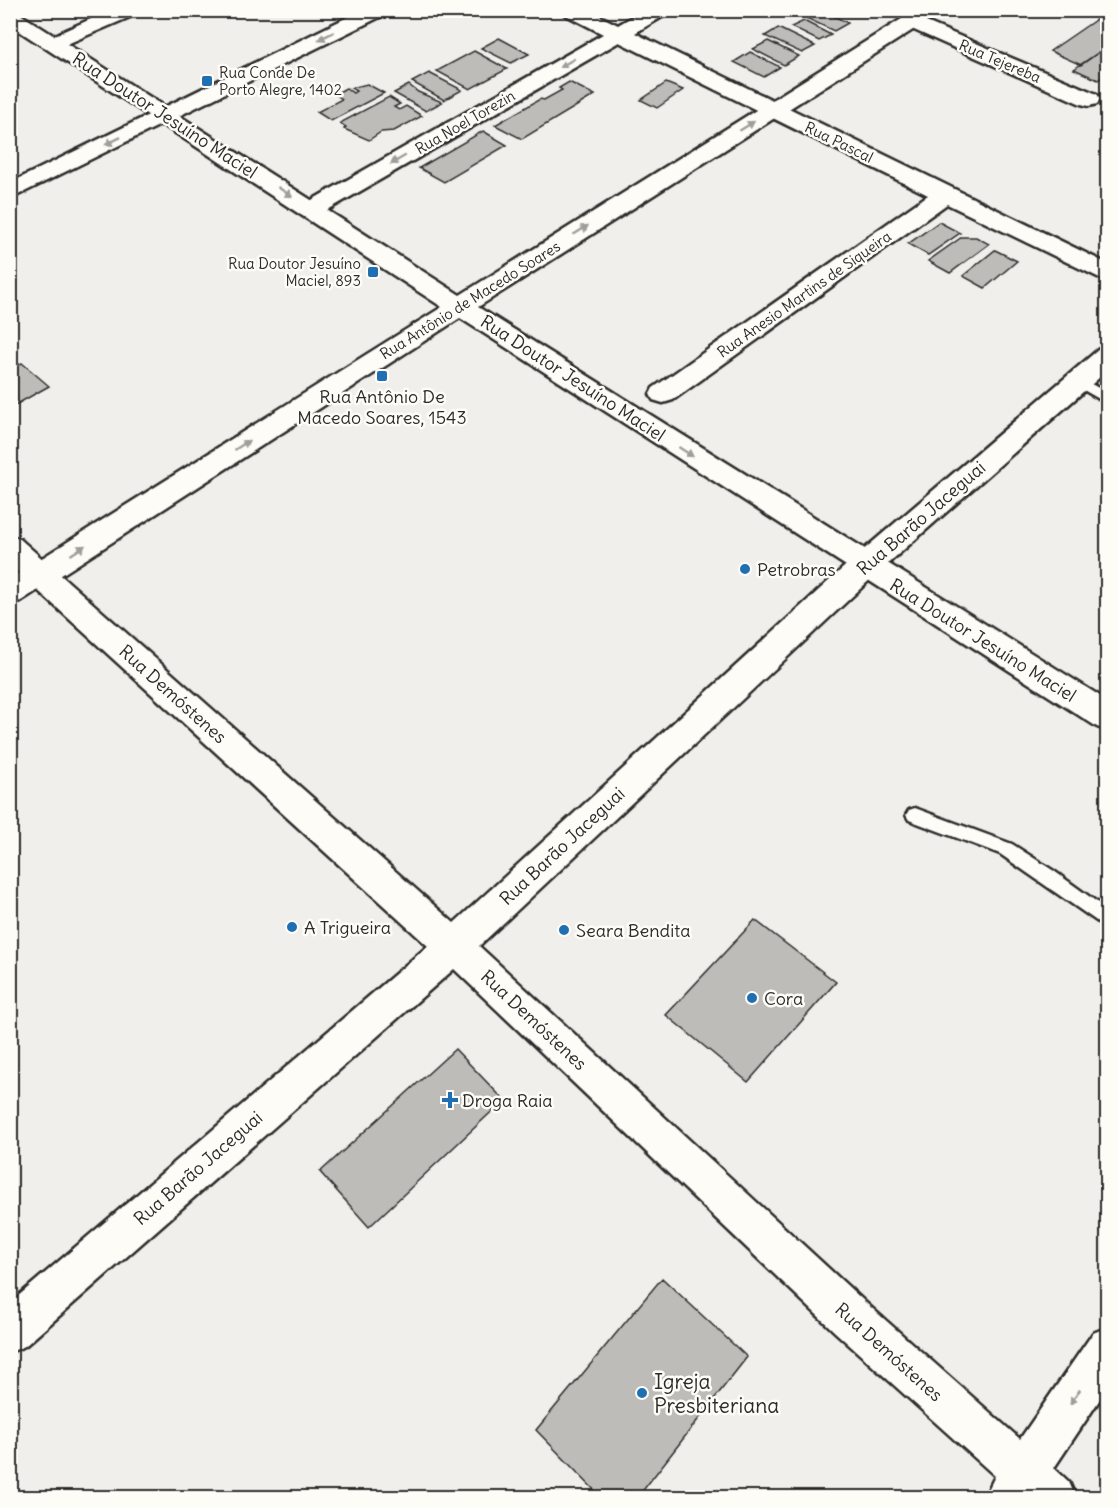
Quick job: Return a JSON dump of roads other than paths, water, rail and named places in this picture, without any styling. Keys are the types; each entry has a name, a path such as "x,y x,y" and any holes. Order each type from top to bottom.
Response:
{"street":[{"path":"53,43 130,10"},
{"path":"10,192 379,10"},
{"name":"Rua Pascal","path":"571,10 1107,274"},
{"name":"Rua Noel Torezin","path":"311,210 660,10"},
{"name":"Rua Doutor Jesuíno Maciel","path":"10,16 866,566 1107,718"},
{"name":"Rua Tejereba","path":"922,16 1089,99"},
{"name":"Rua Antônio de Macedo Soares","path":"25,584 922,16"},
{"name":"Rua Anesio Martins de Siqueira","path":"663,394 945,194"},
{"name":"Rua Barão Jaceguai","path":"10,1330 454,946 866,566 1107,355"},
{"name":"Rua Demóstenes","path":"10,547 25,584 454,946 850,1317 1028,1489"},
{"path":"1028,1489 1107,1348"}],"lane":[{"path":"1078,381 1107,400"},
{"path":"915,815 1006,849 1048,876 1107,921"}],"place":[{"name":"Rua Conde De Porto Alegre, 1402","path":"207,81"},
{"name":"Rua Doutor Jesuíno Maciel, 893","path":"373,272"},
{"name":"Rua Antônio De Macedo Soares, 1543","path":"382,376"},
{"name":"Petrobras","path":"745,569"},
{"name":"A Trigueira","path":"292,927"},
{"name":"Seara Bendita","path":"564,930"},
{"name":"Cora","path":"752,998"},
{"name":"Droga Raia","path":"450,1100"},
{"name":"Igreja Presbiteriana","path":"642,1393"}]}
